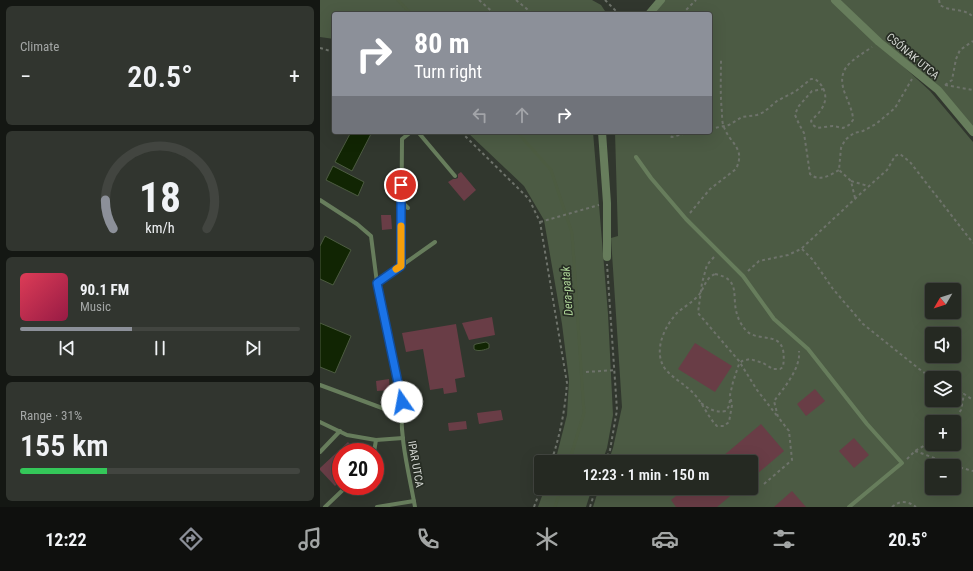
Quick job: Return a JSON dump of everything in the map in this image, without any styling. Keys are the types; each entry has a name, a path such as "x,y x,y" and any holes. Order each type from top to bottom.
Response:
{"street":[{"path":"651,12 661,0"},
{"name":"CSÓNAK UTCA","path":"835,0 916,74 938,90 973,132"},
{"path":"602,134 607,203 607,257"}],"lane":[{"path":"401,266 402,138 408,134"},
{"path":"420,134 454,176"},
{"path":"636,157 650,178 686,219 743,276 774,318 808,349 867,424 902,463 849,507"},
{"name":"IPAR UTCA","path":"320,200 357,224 371,236 377,283 402,402 401,415 403,438 415,507"},
{"path":"401,201 408,208"},
{"path":"377,283 435,242"},
{"path":"320,385 401,415"},
{"path":"320,422 347,435 376,440 403,438"},
{"path":"320,452 340,431"},
{"path":"325,507 338,495"},
{"path":"377,507 414,501"}],"path":[{"path":"480,0 493,12"},
{"path":"516,0 531,12"},
{"path":"605,0 617,12"},
{"path":"684,12 696,0"},
{"path":"939,0 940,5 947,10 962,11 973,17"},
{"path":"938,90 952,80 956,59 960,50 973,41"},
{"path":"712,129 729,125 742,117 757,115 764,112 777,101 796,91 811,79 815,79 821,83 826,98 821,110 812,121 813,126 817,128 833,126 843,128 849,125 853,120 853,115 844,92 842,82 845,68 849,63 880,42"},
{"path":"320,48 332,51"},
{"path":"686,219 710,189 736,169 740,157 738,148 727,135 723,126 720,97 721,60"},
{"path":"839,170 841,148 845,140 854,133 863,131 876,124 895,108 908,84 916,74"},
{"path":"945,84 973,90"},
{"path":"824,89 812,91 798,107 795,115 804,133 810,174 815,178 820,178 839,170"},
{"path":"463,134 529,199 540,222 567,383 565,407 556,448 553,455"},
{"path":"668,134 672,136 679,134"},
{"path":"743,276 759,261 788,256 802,249 855,198 887,170 895,156 900,154 910,162 973,243"},
{"path":"839,170 851,181 868,186"},
{"path":"851,181 855,198"},
{"path":"540,222 592,207"},
{"path":"802,249 813,260 833,290 863,324 925,373"},
{"path":"718,252 707,265 702,282 698,313 739,361 757,390 789,431 792,460 764,484"},
{"path":"607,257 616,370 617,410 608,455"},
{"path":"699,400 712,411 726,411 730,406 730,395 733,382 742,361 750,360 763,363 773,369 780,369 783,367 784,356 782,347 777,340 745,330 738,318 732,282 725,276 715,274 708,277 698,297 677,313 666,328 660,347 661,360 666,370 694,393 710,419 717,426 724,426 729,422 732,405 730,395"},
{"path":"778,417 774,401 787,384 800,359 798,340"},
{"path":"586,372 616,370"},
{"path":"961,392 973,400"},
{"path":"958,415 961,410 964,394"},
{"path":"902,463 915,451 925,445"},
{"path":"915,451 973,471"},
{"path":"534,507 538,495"},
{"path":"590,507 594,495"},
{"path":"892,507 900,502 907,502 916,507"}],"shaded area":[{"path":"320,0 592,0 601,5 606,12 332,12 332,39 320,37"},
{"path":"664,0 831,0 930,91 973,142 973,507 593,507 597,495 758,495 758,455 610,455 622,407 611,238 618,236 615,134 712,134 712,12 655,12"},
{"path":"840,0 973,0 973,128"},
{"path":"350,134 371,134 352,171 335,162"},
{"path":"469,134 593,134 608,314 613,415 604,455 557,455 567,415 569,380 562,324 544,220 524,186"},
{"path":"333,166 364,182 358,196 326,180"},
{"path":"325,236 351,250 333,285 320,279 320,246"},
{"path":"320,323 351,336 335,373 320,367"},
{"path":"486,342 489,344 489,348 479,351 474,349 474,345"},
{"path":"542,495 590,495 586,507 538,507"}],"building":[{"path":"461,172 476,190 464,201 448,182 458,178 458,174"},
{"path":"381,215 391,215 392,229 382,230"},
{"path":"492,317 495,335 469,340 462,323"},
{"path":"456,324 465,377 455,379 457,392 444,394 443,388 430,390 423,349 406,352 402,333"},
{"path":"695,343 732,366 715,392 678,369"},
{"path":"389,379 390,390 377,391 376,381"},
{"path":"815,389 825,401 806,416 797,404"},
{"path":"501,410 503,420 479,424 477,413"},
{"path":"466,421 467,429 449,431 448,423"},
{"path":"761,424 784,451 758,473 758,455 724,455"},
{"path":"854,438 869,455 854,468 839,451"},
{"path":"332,457 332,483 320,470 320,468"},
{"path":"792,491 806,507 774,507"},
{"path":"677,495 732,495 717,507 676,507 671,500"}],"waterway":[{"name":"Dera-patak","path":"398,0 409,12"},
{"name":"Dera-patak","path":"519,134 551,170 572,233 584,413 571,455"},
{"name":"Dera-patak","path":"555,507 559,495"}],"slow traffic":[{"path":"396,269 401,266 401,226"}],"route":[{"path":"401,185 401,266 377,283 402,402"}]}
